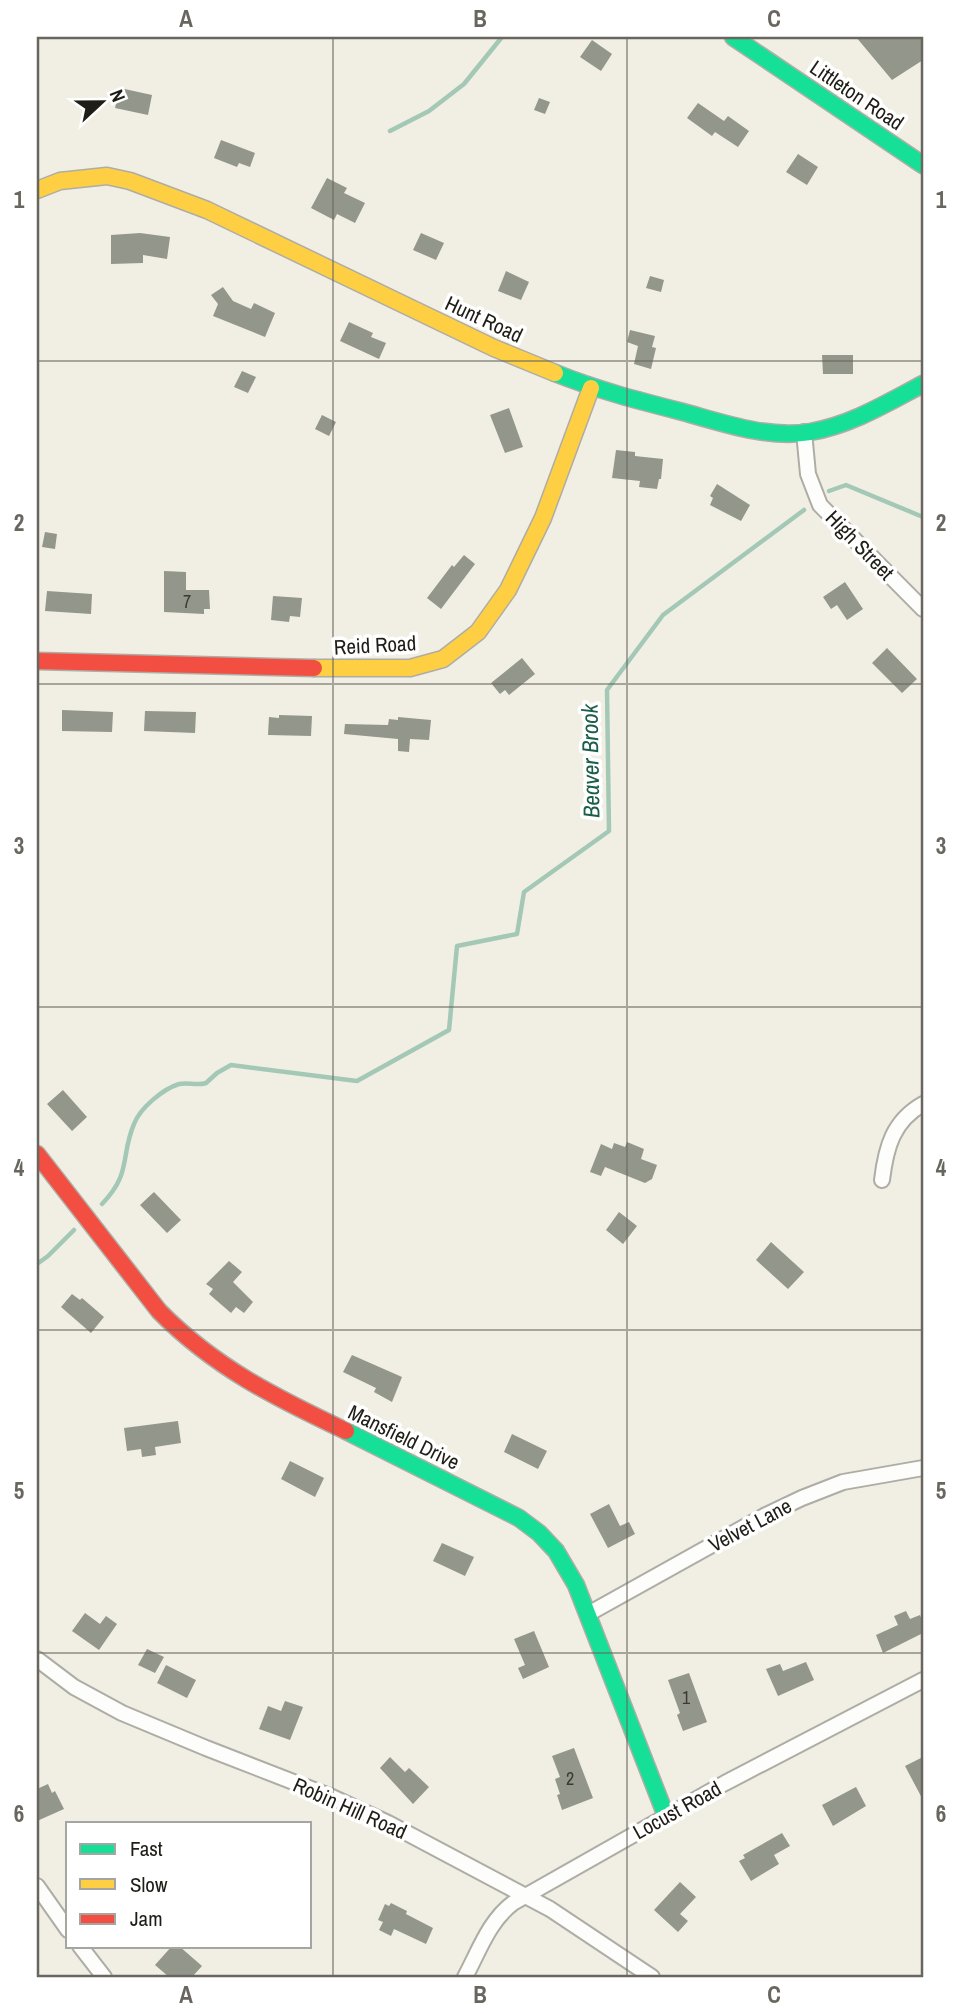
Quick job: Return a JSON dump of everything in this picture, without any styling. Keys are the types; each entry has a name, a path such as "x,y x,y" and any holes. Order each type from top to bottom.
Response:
{"street":[{"name":"Littleton Road","path":"733,37 923,165"},
{"name":"Hunt Road","path":"37,190 60,181 107,176 140,184 207,210 494,348 591,388 746,429 804,432 865,415 923,384"},
{"name":"Reid Road","path":"37,660 342,669 410,668 443,659 478,632 508,590 543,518 591,388"},
{"name":"High Street","path":"804,432 808,474 820,505 923,609"},
{"path":"882,1180 885,1156 893,1133 906,1115 923,1104"},
{"name":"Mansfield Drive","path":"37,1154 176,1331 213,1362 257,1389 397,1456 529,1524 551,1543 562,1556 588,1614 666,1816"},
{"name":"Velvet Lane","path":"588,1614 764,1516 802,1498 843,1482 923,1468"},
{"name":"Robin Hill Road","path":"37,1659 74,1687 122,1713 332,1797 388,1823 576,1925 653,1977"},
{"name":"Locust Road","path":"466,1977 497,1918 513,1903 666,1816 923,1680"},
{"path":"37,1886 66,1927"},
{"path":"82,1948 104,1977"}],"building":[{"path":"856,37 923,37 923,60 892,80"},
{"path":"592,40 612,54 601,71 580,57"},
{"path":"120,88 152,95 148,115 115,108"},
{"path":"539,98 550,102 545,114 534,110"},
{"path":"698,103 724,121 728,116 749,131 738,147 715,132 712,136 687,118"},
{"path":"221,140 255,153 250,167 239,163 237,167 214,158"},
{"path":"798,154 818,167 807,185 786,172"},
{"path":"327,178 347,188 344,193 365,203 355,223 337,214 334,220 311,208"},
{"path":"140,233 170,237 167,259 143,255 143,263 111,264 111,235"},
{"path":"421,233 444,243 436,260 413,250"},
{"path":"506,271 529,282 521,300 498,291"},
{"path":"650,276 664,280 661,292 646,288"},
{"path":"223,287 233,301 251,309 254,303 275,313 265,337 213,316 218,304 211,295"},
{"path":"349,322 373,333 371,337 386,343 379,359 340,341"},
{"path":"630,330 655,336 652,347 656,348 651,369 634,364 638,346 627,342"},
{"path":"822,355 853,355 853,374 823,374"},
{"path":"242,371 256,377 248,393 234,387"},
{"path":"509,408 523,447 505,453 490,415"},
{"path":"322,415 336,422 329,436 315,429"},
{"path":"616,450 635,452 635,456 663,459 657,489 639,487 640,481 612,478"},
{"path":"717,484 750,505 741,521 710,505 713,498 710,496"},
{"path":"45,532 57,534 55,549 42,547"},
{"path":"464,555 475,564 441,609 427,598 452,565 454,567"},
{"path":"164,571 186,572 186,590 209,590 210,609 204,609 204,614 164,612"},
{"path":"845,582 863,609 847,620 837,605 831,609 823,597"},
{"path":"47,591 92,594 91,614 45,611"},
{"path":"273,596 302,598 300,617 290,616 289,622 271,620"},
{"path":"887,648 917,679 902,693 872,663"},
{"path":"522,658 535,674 509,695 505,690 500,694 491,683"},
{"path":"62,710 113,712 112,732 62,731"},
{"path":"145,711 196,712 195,733 144,731"},
{"path":"279,715 312,716 311,736 268,735 269,717 279,718"},
{"path":"398,717 431,720 429,740 410,739 409,752 398,751 398,739 344,734 345,724 388,725 389,719 398,720"},
{"path":"63,1090 87,1117 72,1131 47,1104"},
{"path":"627,1142 644,1149 641,1159 657,1165 652,1179 645,1183 605,1167 601,1176 590,1172 601,1144 612,1149 614,1143 625,1147"},
{"path":"154,1192 181,1220 167,1233 140,1205"},
{"path":"619,1212 637,1226 623,1244 606,1230"},
{"path":"771,1242 804,1272 788,1289 756,1260"},
{"path":"229,1261 242,1272 233,1282 253,1302 244,1313 236,1307 231,1313 209,1294 213,1289 206,1284"},
{"path":"72,1294 80,1300 82,1298 104,1317 91,1333 61,1307"},
{"path":"352,1355 402,1377 392,1402 374,1392 376,1388 343,1372"},
{"path":"178,1421 181,1443 155,1447 156,1455 142,1457 141,1449 127,1451 124,1428"},
{"path":"512,1434 547,1451 538,1469 504,1452"},
{"path":"290,1461 324,1478 315,1497 281,1479"},
{"path":"609,1504 620,1526 629,1522 635,1534 608,1548 590,1514"},
{"path":"442,1543 474,1557 465,1576 433,1561"},
{"path":"906,1611 910,1619 920,1615 923,1633 883,1653 876,1635 898,1625 894,1616"},
{"path":"85,1613 100,1624 106,1616 117,1624 99,1650 72,1631"},
{"path":"534,1631 549,1667 523,1679 518,1668 525,1665 514,1639"},
{"path":"147,1649 164,1657 155,1673 138,1665"},
{"path":"806,1662 814,1680 778,1696 766,1669 780,1664 783,1671"},
{"path":"166,1665 196,1680 187,1698 157,1683"},
{"path":"689,1673 707,1722 683,1731 677,1715 680,1713 668,1680"},
{"path":"285,1701 303,1707 290,1740 259,1729 268,1706 281,1711"},
{"path":"574,1748 593,1798 562,1810 555,1779 560,1777 552,1756"},
{"path":"390,1757 405,1772 409,1768 429,1787 413,1804 380,1768"},
{"path":"923,1757 923,1800 905,1766"},
{"path":"48,1784 52,1793 55,1791 64,1809 37,1821 37,1789"},
{"path":"856,1787 866,1806 833,1826 822,1805"},
{"path":"782,1833 790,1846 774,1855 779,1864 751,1881 739,1861 745,1858 743,1855"},
{"path":"680,1882 696,1897 680,1914 688,1921 678,1932 654,1910"},
{"path":"391,1903 433,1928 426,1944 394,1929 391,1936 379,1930 383,1922 378,1920 385,1904 389,1906"},
{"path":"170,1948 181,1948 202,1966 192,1977 169,1977 155,1965"}],"waterway":[{"path":"390,131 429,111 464,84 502,37"},
{"name":"Beaver Brook","path":"829,491 846,485 923,517"},
{"name":"Beaver Brook","path":"102,1204 122,1174 130,1136 137,1118 153,1100 173,1086 206,1083 231,1065 357,1081 449,1030 457,946 517,934 524,892 609,831 607,690 663,615 804,510"},
{"name":"Beaver Brook","path":"37,1264 74,1230"}],"traffic: fast":[{"path":"733,37 923,165"},
{"path":"555,373 619,395 714,421 762,432 794,434 840,424 923,384"},
{"path":"346,1431 519,1518 539,1533 556,1551 576,1585 666,1816"}],"traffic: slow":[{"path":"37,190 60,181 107,176 130,181 207,210 494,348 555,373"},
{"path":"314,668 410,668 443,659 478,632 508,590 543,518 591,388"}],"traffic: jam":[{"path":"37,661 314,668"},
{"path":"37,1154 159,1311 180,1331 247,1380 346,1431"}]}
